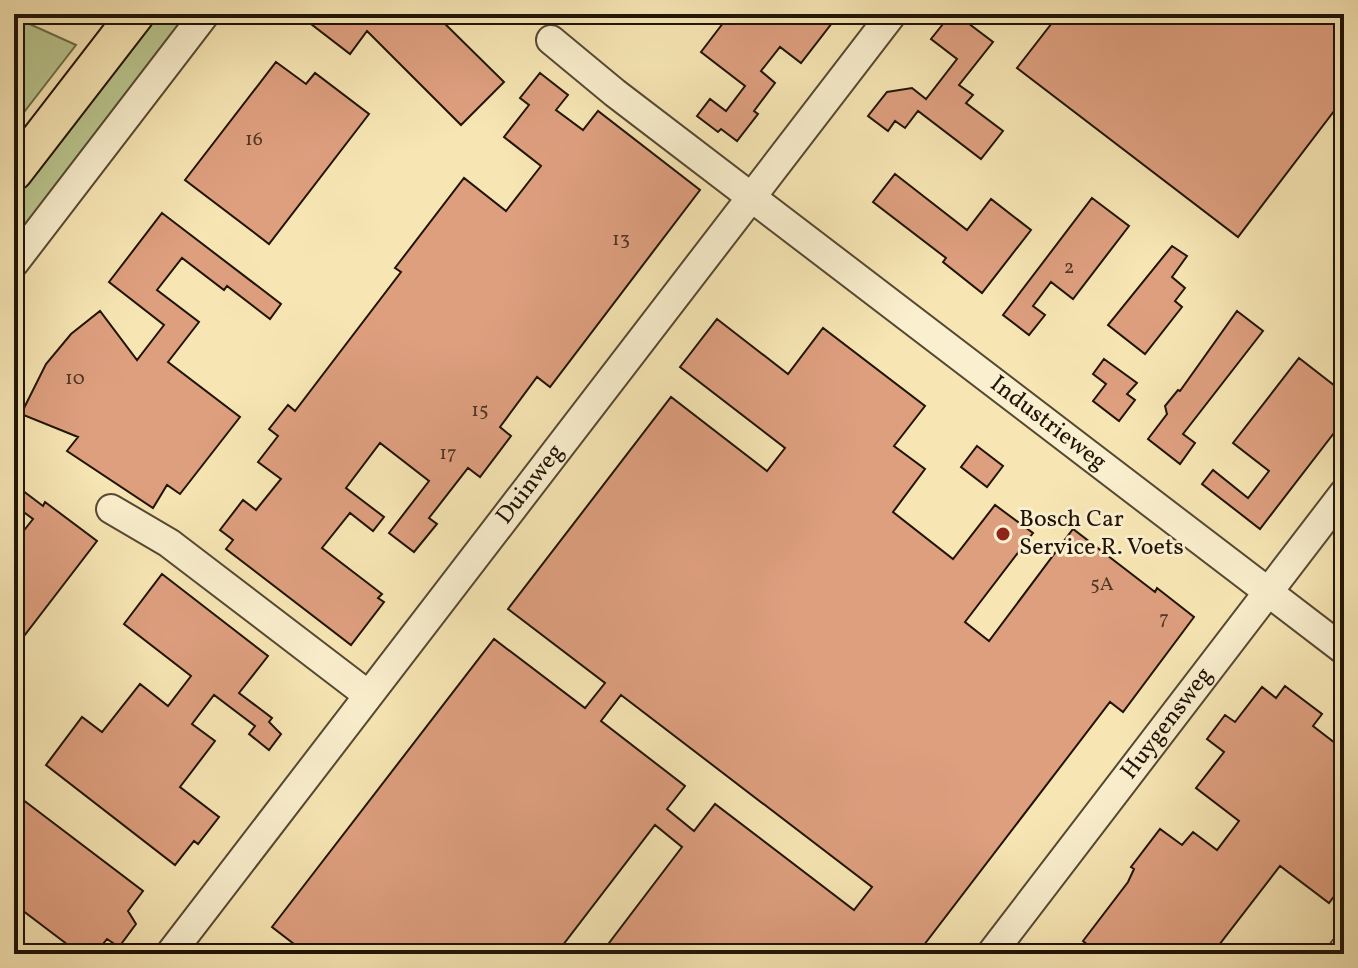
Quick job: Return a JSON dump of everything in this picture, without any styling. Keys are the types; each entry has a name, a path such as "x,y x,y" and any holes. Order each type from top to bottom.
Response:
{"main road":[{"path":"14,172 136,14"}],"street":[{"path":"14,263 205,14"},
{"name":"Duinweg","path":"170,954 892,14"},
{"name":"Industrieweg","path":"551,40 615,93 1344,650"},
{"name":"Huygensweg","path":"991,954 1344,493"},
{"path":"111,509 169,543 368,695"}],"green space":[{"path":"148,14 193,14 14,248 14,189"},
{"path":"14,17 76,45 14,125"}],"building":[{"path":"298,14 435,14 504,82 461,125 367,31 350,54"},
{"path":"730,14 839,14 801,63 780,47 761,71 775,83 754,111 758,114 737,141 721,129 718,132 697,116 710,99 726,111 745,86 701,52"},
{"path":"951,14 956,14 993,42 959,85 973,95 966,103 1003,131 981,159 918,111 905,128 895,121 888,131 868,116 887,92 912,88 926,99 957,59 931,39"},
{"path":"1059,14 1344,14 1344,98 1238,237 1017,68"},
{"path":"276,62 306,84 315,73 369,114 269,244 185,180"},
{"path":"540,73 568,95 556,110 583,130 598,111 700,190 550,387 537,377 500,427 511,436 480,477 468,468 429,518 437,524 414,552 389,533 429,481 380,443 346,488 384,517 373,531 350,513 322,548 382,594 378,598 384,602 351,645 226,549 233,540 220,530 243,500 256,510 281,479 258,462 278,436 269,429 288,405 295,411 401,272 395,268 464,178 506,211 541,166 504,137 529,105 520,98"},
{"path":"895,174 967,230 991,199 1031,230 982,293 943,262 946,258 873,202"},
{"path":"1092,198 1129,226 1073,299 1051,282 1033,306 1045,315 1029,335 1003,315"},
{"path":"162,213 281,304 270,319 227,286 224,290 182,258 157,290 199,322 168,362 240,417 180,494 167,485 153,508 67,451 78,437 21,414 46,364 71,334 100,311 137,360 164,325 109,282"},
{"path":"1172,246 1187,256 1172,277 1185,288 1175,301 1182,307 1145,354 1108,325"},
{"path":"1237,311 1263,331 1183,434 1195,443 1180,464 1148,439 1167,414 1165,406 1180,391"},
{"path":"717,319 788,374 823,328 925,406 894,446 925,469 893,512 953,559 995,505 1033,533 965,622 989,641 1073,529 1155,592 1157,588 1194,617 1123,712 1110,702 917,954 616,954 606,947 682,847 655,825 556,954 307,954 272,927 494,639 585,708 605,683 508,609 671,397 767,471 785,448 680,367","holes":["621,695 872,887 854,910 715,804 694,831 667,809 685,786 601,721"]},
{"path":"1299,358 1344,393 1344,420 1260,529 1202,484 1213,470 1248,498 1269,471 1233,443"},
{"path":"1104,359 1137,383 1127,394 1135,400 1119,421 1093,401 1106,384 1093,374"},
{"path":"977,446 1003,466 987,487 961,467"},
{"path":"14,484 43,506 45,502 97,541 14,649 14,543 33,519 14,505"},
{"path":"162,574 268,656 239,693 272,718 269,722 281,734 269,750 249,734 255,726 214,695 192,724 215,741 180,787 219,817 198,844 194,841 175,865 46,765 82,717 102,732 140,684 168,706 191,676 124,624"},
{"path":"1285,686 1322,714 1313,726 1344,750 1344,883 1329,903 1280,866 1212,954 1099,954 1083,941 1128,882 1134,869 1131,867 1160,829 1182,845 1193,832 1217,850 1239,821 1196,788 1224,752 1207,739 1225,715 1235,722 1262,687 1276,698"},
{"path":"14,793 143,891 128,911 136,924 119,947 107,939 95,954 80,954 14,904"}],"place":[{"name":"Bosch Car Service R. Voets","path":"1003,534"}]}
